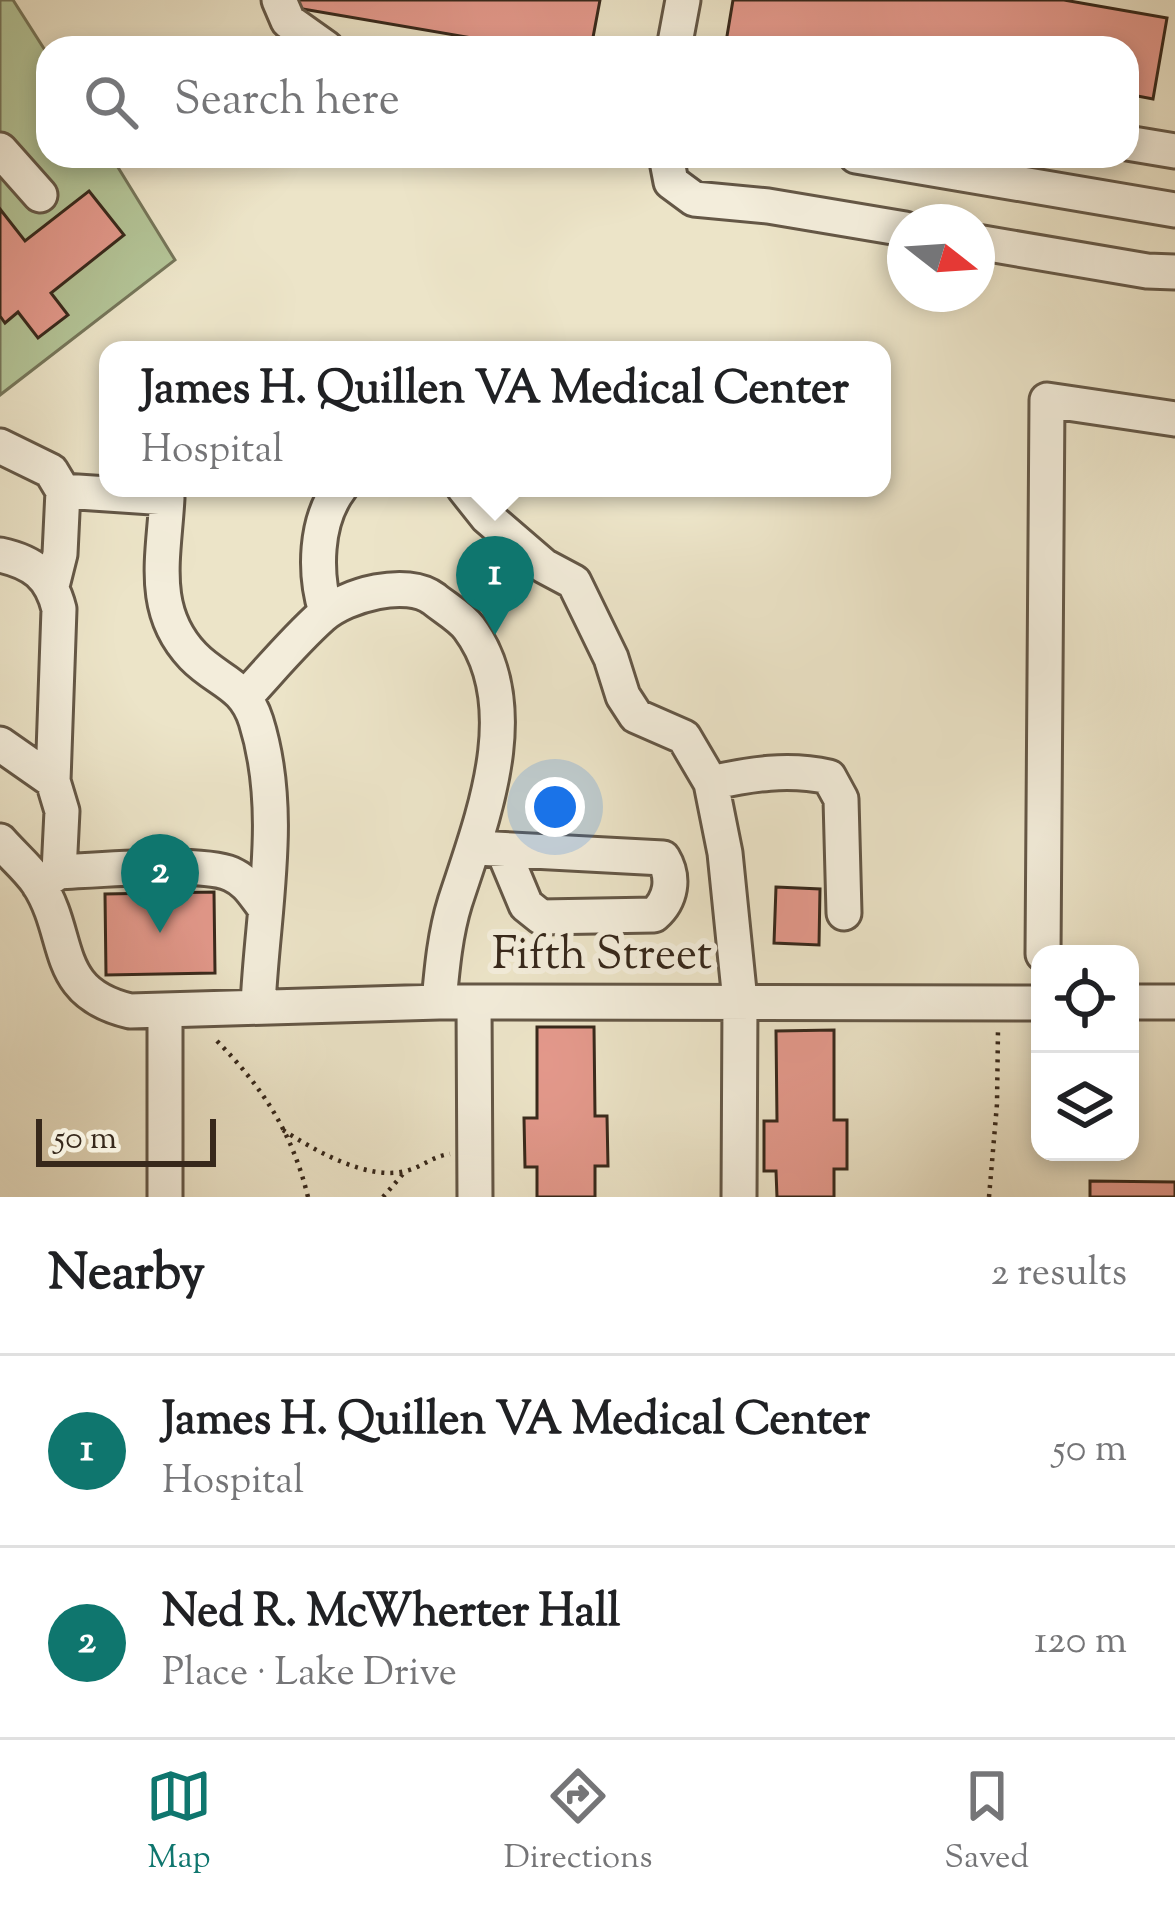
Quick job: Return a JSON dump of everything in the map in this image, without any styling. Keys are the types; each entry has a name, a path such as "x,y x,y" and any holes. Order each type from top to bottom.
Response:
{"street":[{"path":"279,0 288,21 309,36"},
{"path":"676,36 683,0"},
{"path":"1139,144 1175,151"},
{"path":"0,150 40,195"},
{"path":"668,168 670,182 694,199 887,226"},
{"path":"926,168 1175,211"},
{"path":"995,245 1175,272"},
{"path":"1043,945 1047,400 1175,419"},
{"path":"0,446 51,471 64,502 60,554 52,582 59,609 53,781 62,811 49,878"},
{"path":"326,612 319,553 333,497"},
{"path":"471,497 487,517 544,566 574,582 611,658 623,696 637,716 684,736 711,783 725,853 740,1001 739,1197"},
{"path":"64,502 167,498 161,605 192,655 246,696 257,723 269,784 272,855 258,1006"},
{"path":"0,555 22,560 52,582"},
{"path":"246,696 326,612 392,589 426,593 468,626 490,668 495,715 489,849 454,905 439,1002"},
{"path":"0,744 53,781"},
{"path":"711,783 772,772 829,777 841,799 844,913"},
{"path":"0,842 49,878 226,872 247,884 264,907"},
{"path":"489,849 663,858 669,868 670,892 654,915 541,917 526,905 489,849"},
{"name":"Fifth Street","path":"49,878 62,949 82,989 98,1003 130,1011 439,1002 1031,1003"},
{"path":"1139,1002 1175,1002"},
{"path":"474,1004 475,1197"},
{"path":"165,1011 165,1197"}],"path":[{"path":"989,1197 997,1104 998,1002"},
{"path":"217,1041 256,1082 283,1130 308,1197"},
{"path":"283,1130 321,1154 361,1168 404,1172"},
{"path":"383,1197 404,1172 440,1155 475,1151"}],"green space":[{"path":"0,0 13,0 36,36 36,168 118,168 175,260 0,395"}],"building":[{"path":"298,0 600,0 593,36 460,36 297,8"},
{"path":"733,0 1064,0 1167,18 1153,99 1139,96 1139,36 727,36"},
{"path":"89,191 124,235 51,293 68,315 38,338 18,312 5,323 0,316 0,209 25,241"},
{"path":"776,887 820,889 819,945 774,943"},
{"path":"214,892 215,973 106,975 105,894"},
{"path":"537,1027 594,1027 595,1116 607,1116 608,1166 595,1166 595,1197 537,1197 537,1167 525,1167 524,1118 537,1118"},
{"path":"834,1030 834,1120 847,1120 847,1169 834,1169 834,1197 777,1197 776,1171 764,1171 764,1121 777,1121 776,1031"},
{"path":"1090,1181 1175,1182 1175,1197 1090,1197"}],"place":[{"name":"James H. Quillen VA Medical Center","path":"495,635"},
{"name":"Ned R. McWherter Hall","path":"160,933"}]}
